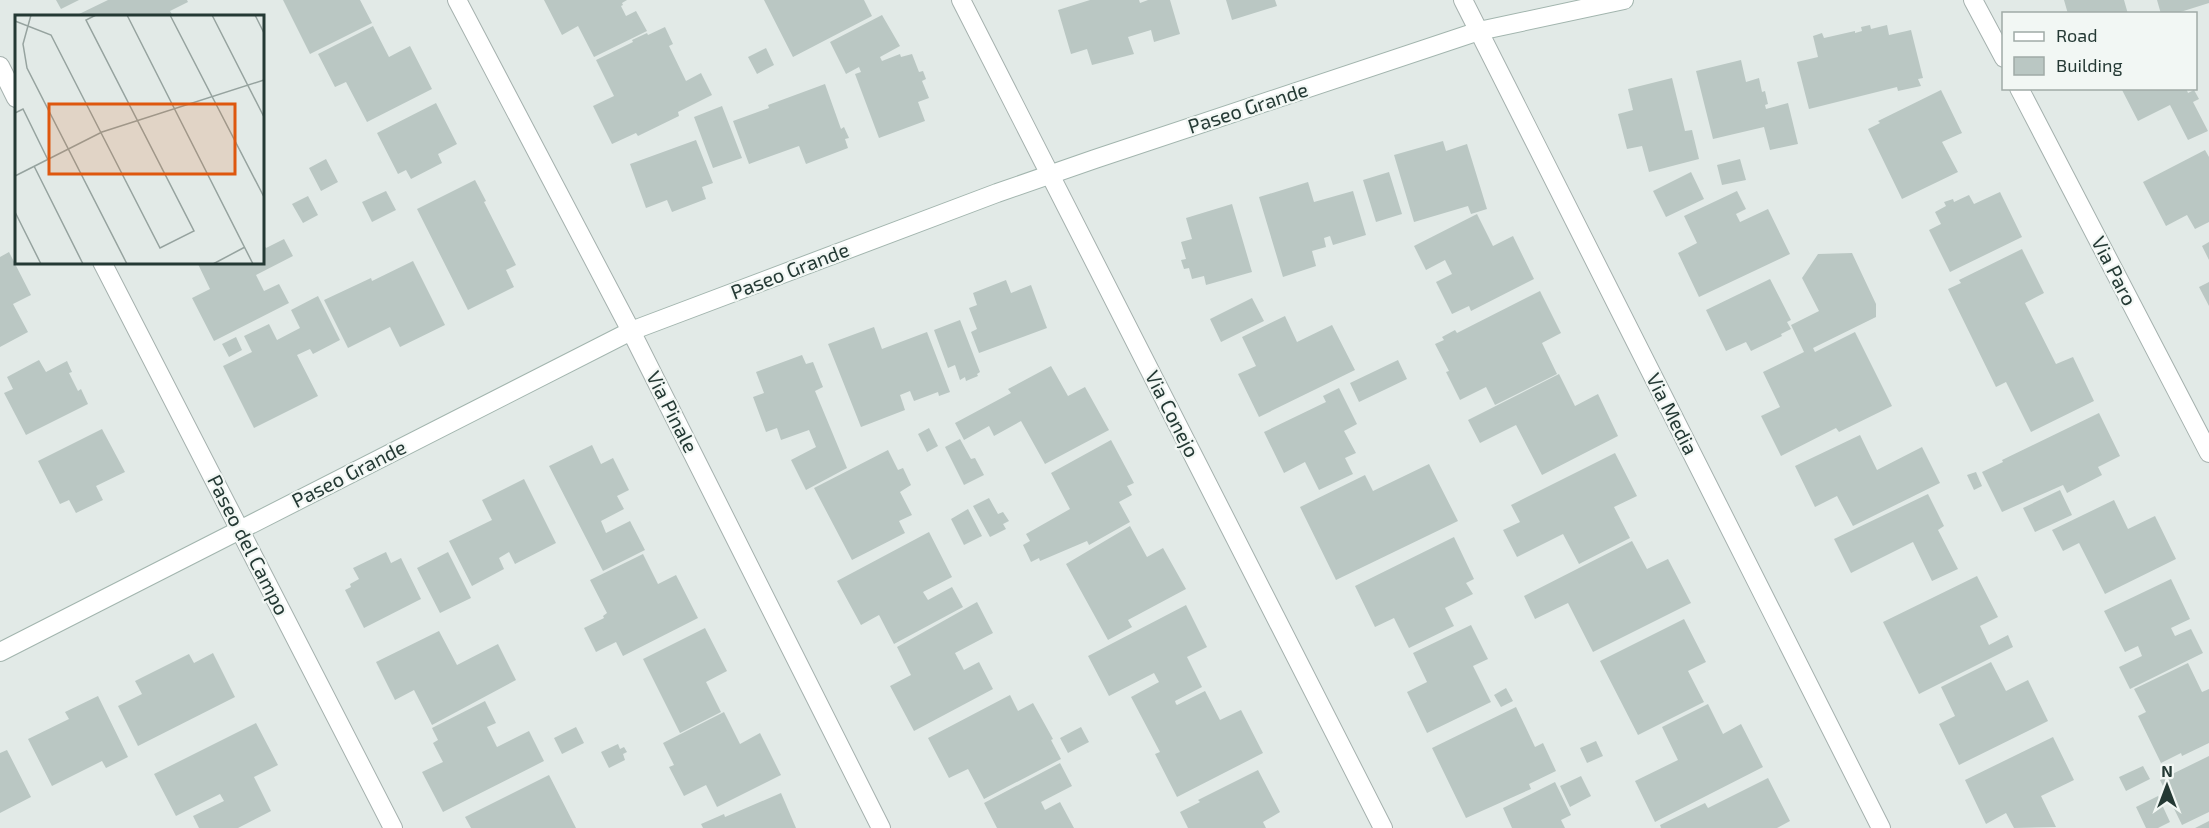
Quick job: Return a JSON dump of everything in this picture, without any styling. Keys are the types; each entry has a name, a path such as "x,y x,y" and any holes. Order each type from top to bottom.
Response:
{"street":[{"name":"Via Pinale","path":"457,0 631,331 881,828"},
{"name":"Via Conejo","path":"961,0 1383,828"},
{"name":"Via Media","path":"1463,0 1881,828"},
{"name":"Paseo Grande","path":"0,652 631,331 1051,174 1479,31 1624,0"},
{"path":"1973,0 2002,54"},
{"path":"0,66 15,96"},
{"name":"Via Paro","path":"2020,90 2209,453"},
{"name":"Paseo del Campo","path":"103,264 393,828"}],"building":[{"path":"56,0 79,0 61,9"},
{"path":"108,0 187,0 188,2 170,11 172,15 77,15"},
{"path":"283,0 360,0 372,23 310,54"},
{"path":"544,0 627,0 621,6 626,16 636,11 647,31 594,57 578,26 562,35"},
{"path":"764,0 864,0 872,16 793,57"},
{"path":"1090,0 1139,0 1140,3 1148,0 1170,0 1180,34 1154,42 1151,30 1128,37 1134,54 1092,65 1087,49 1071,54 1058,10"},
{"path":"1226,0 1275,0 1277,6 1232,20"},
{"path":"2064,0 2124,0 2127,12 2067,12"},
{"path":"2157,0 2209,0 2209,3 2180,12 2160,12"},
{"path":"882,15 900,46 880,57 882,61 900,54 901,57 912,54 919,72 923,71 926,79 922,81 929,98 918,102 925,121 879,138 855,74 861,72 859,67 846,74 830,42"},
{"path":"1870,25 1871,29 1887,25 1889,35 1911,30 1923,78 1918,79 1921,86 1898,91 1897,87 1809,109 1797,62 1818,57 1813,36 1822,33 1824,38 1855,31 1855,33 1862,31 1861,27"},
{"path":"373,26 389,57 410,46 432,89 367,122 346,82 335,87 318,54"},
{"path":"665,27 673,44 669,46 686,81 701,73 712,95 678,112 679,116 638,136 636,133 612,144 593,106 614,96 596,60 633,42 632,40"},
{"path":"766,48 774,65 757,74 748,57"},
{"path":"1741,60 1746,82 1759,78 1768,104 1765,105 1766,109 1788,103 1798,144 1770,150 1764,127 1713,139 1696,71"},
{"path":"1672,78 1685,131 1692,130 1699,159 1649,172 1642,146 1627,149 1618,114 1633,110 1628,89"},
{"path":"825,84 841,129 844,127 849,138 845,139 848,148 806,164 799,146 749,164 733,121"},
{"path":"1941,90 1962,133 1942,142 1958,172 1902,199 1868,129 1880,123 1878,121"},
{"path":"2122,90 2187,90 2188,93 2194,90 2199,99 2193,102 2208,131 2188,140 2170,105 2138,121"},
{"path":"436,103 457,144 438,154 442,163 411,179 406,170 398,174 377,133"},
{"path":"722,106 742,158 713,168 694,117"},
{"path":"696,140 713,183 702,187 706,199 672,212 667,200 646,208 630,164"},
{"path":"1443,141 1446,151 1467,144 1487,209 1471,214 1468,206 1414,222 1394,155"},
{"path":"2205,150 2209,157 2209,222 2195,229 2187,215 2166,226 2143,182"},
{"path":"326,159 338,182 321,191 309,168"},
{"path":"1740,159 1746,180 1722,185 1717,165"},
{"path":"1389,172 1402,214 1376,222 1363,180"},
{"path":"1691,172 1704,199 1666,217 1653,191"},
{"path":"475,180 516,265 506,270 514,287 468,310 417,209"},
{"path":"1308,182 1314,202 1353,191 1366,235 1333,245 1330,236 1324,238 1326,247 1312,251 1316,266 1283,277 1259,197"},
{"path":"386,191 396,210 372,222 362,202"},
{"path":"1737,191 1746,209 1736,214 1740,222 1768,209 1790,254 1699,297 1678,253 1697,243 1684,216"},
{"path":"2000,192 2022,237 1950,272 1929,230 1941,224 1935,212 1946,206 1944,202 1953,199 1954,202 1969,195 1974,204"},
{"path":"308,196 318,215 303,223 292,204"},
{"path":"1232,204 1252,272 1206,285 1204,276 1192,279 1189,268 1184,269 1181,260 1186,259 1181,242 1192,239 1186,218"},
{"path":"1477,214 1493,246 1513,236 1534,279 1471,311 1469,306 1452,314 1436,282 1452,274 1445,260 1426,270 1414,246"},
{"path":"284,239 293,256 256,275 264,291 279,284 289,303 214,341 192,298 210,289 198,264 264,264 264,245 266,248"},
{"path":"2209,242 2209,260 2202,246"},
{"path":"2022,249 2044,293 2025,303 2056,364 2073,357 2094,401 2031,432 2006,382 1996,387 1948,289 1961,283 1959,280"},
{"path":"9,252 31,295 13,304 28,332 0,347 0,257"},
{"path":"1852,253 1876,304 1876,317 1813,348 1815,352 1855,332 1892,406 1839,432 1836,428 1781,456 1761,416 1780,407 1763,372 1804,352 1791,325 1819,311 1802,278 1818,254"},
{"path":"413,261 445,325 400,347 390,327 348,348 324,300 371,278 372,281"},
{"path":"1770,279 1791,320 1787,322 1791,329 1751,351 1746,342 1726,351 1706,310"},
{"path":"1006,280 1011,293 1031,285 1047,328 979,353 971,332 977,329 969,308 977,305 973,293"},
{"path":"2209,282 2209,306 2199,287"},
{"path":"1540,291 1561,333 1542,343 1557,374 1495,405 1486,387 1460,400 1435,344 1444,340 1442,337 1455,330 1457,333"},
{"path":"318,296 340,340 313,354 310,349 297,355 318,396 254,428 223,366 252,352 244,336 269,324 277,340 300,328 291,310"},
{"path":"1252,298 1264,321 1221,342 1210,319"},
{"path":"1285,316 1297,342 1332,325 1355,370 1259,417 1238,374 1256,366 1242,337"},
{"path":"960,320 980,372 978,376 966,381 965,377 960,380 955,365 948,368 934,330"},
{"path":"874,327 882,349 927,332 950,392 939,396 938,392 914,401 910,391 900,395 905,410 861,427 828,344"},
{"path":"236,337 242,350 229,357 222,344"},
{"path":"802,355 806,364 813,362 823,387 815,391 847,468 806,490 791,460 816,447 809,430 781,440 777,428 766,432 753,397 764,393 756,372"},
{"path":"39,360 46,372 67,361 72,372 69,373 78,391 81,389 88,404 26,435 4,393 13,389 7,377"},
{"path":"1398,360 1407,379 1359,402 1350,383"},
{"path":"1051,366 1068,396 1085,387 1109,430 1045,464 1021,421 994,436 989,426 964,440 955,423 1011,393 1008,389"},
{"path":"1559,374 1575,406 1598,394 1618,436 1542,475 1516,425 1480,443 1468,420"},
{"path":"1339,388 1357,424 1344,431 1356,453 1345,458 1353,474 1319,490 1305,462 1284,473 1264,432 1326,402 1323,396"},
{"path":"2099,413 2120,456 2098,467 2102,475 2067,493 2063,485 2002,512 1982,472"},
{"path":"929,428 938,446 927,452 918,434"},
{"path":"102,429 125,472 96,486 103,500 76,513 69,500 60,504 38,461"},
{"path":"1860,435 1877,470 1922,447 1940,483 1853,526 1837,496 1815,507 1795,466"},
{"path":"960,439 971,459 975,458 984,475 964,485 945,447"},
{"path":"1111,440 1134,483 1127,486 1132,495 1119,502 1130,522 1089,545 1087,541 1040,561 1039,558 1031,562 1023,545 1030,541 1026,534 1070,509 1051,473"},
{"path":"592,445 601,464 613,458 629,490 617,496 624,509 601,521 606,533 630,521 645,550 603,571 549,466"},
{"path":"888,450 898,470 903,468 911,485 900,492 912,515 899,521 905,533 852,560 814,488"},
{"path":"1615,453 1637,496 1614,507 1630,538 1579,564 1563,534 1517,557 1503,530 1520,522 1511,505"},
{"path":"1429,464 1458,521 1336,580 1300,507 1365,475 1373,491"},
{"path":"1976,472 1982,486 1974,490 1967,475"},
{"path":"524,479 556,543 515,564 509,552 499,558 504,569 472,586 449,541 492,520 482,500"},
{"path":"2060,490 2072,515 2035,532 2023,508"},
{"path":"1928,494 1944,526 1938,530 1958,569 1932,581 1913,542 1851,573 1834,539"},
{"path":"989,498 998,514 1003,512 1009,521 1003,524 1006,529 990,537 973,506"},
{"path":"2114,500 2128,529 2155,516 2176,559 2105,594 2079,543 2063,551 2052,530"},
{"path":"968,509 982,536 964,545 951,519"},
{"path":"1130,526 1147,557 1163,548 1186,589 1128,620 1132,627 1108,640 1066,564"},
{"path":"929,532 952,577 923,592 928,600 952,587 963,607 894,644 879,615 861,625 837,581"},
{"path":"1454,537 1474,579 1466,583 1473,594 1445,608 1454,626 1409,648 1394,618 1375,627 1355,586"},
{"path":"1632,541 1647,569 1668,559 1691,603 1593,652 1568,603 1535,619 1524,596"},
{"path":"386,552 391,563 401,558 421,599 364,628 345,590 359,579 353,568"},
{"path":"448,552 471,598 440,613 417,568"},
{"path":"643,554 658,584 676,575 698,618 623,656 616,642 596,652 584,628 604,618 603,616 607,613 590,580"},
{"path":"1977,576 1998,617 1980,626 1989,645 2008,635 2013,647 1919,694 1883,622"},
{"path":"2171,579 2190,619 2171,628 2175,636 2191,629 2203,653 2130,689 2119,667 2142,656 2138,646 2125,652 2104,611"},
{"path":"977,602 993,633 955,653 964,670 979,662 993,689 914,731 890,686 911,675 897,647"},
{"path":"1186,605 1207,647 1187,657 1202,687 1175,701 1176,704 1205,691 1220,720 1241,710 1263,753 1177,797 1155,754 1160,752 1131,697 1159,682 1154,673 1109,696 1088,656"},
{"path":"1684,619 1706,662 1688,671 1704,702 1638,735 1600,661"},
{"path":"1471,625 1488,659 1473,666 1491,702 1427,733 1407,692 1427,682 1413,653"},
{"path":"705,628 727,671 706,682 721,712 680,733 643,659"},
{"path":"439,631 457,665 498,644 516,680 432,725 414,690 395,700 376,662"},
{"path":"213,653 235,697 138,746 118,706 142,694 135,681 189,654 194,663"},
{"path":"1991,662 2006,691 2028,680 2048,721 1959,765 1939,724 1955,716 1941,687"},
{"path":"2188,663 2202,692 2209,689 2209,743 2161,763 2138,716 2146,712 2134,689"},
{"path":"1506,688 1513,701 1501,707 1494,695"},
{"path":"1010,695 1018,711 1033,703 1061,759 984,799 968,769 949,778 928,738"},
{"path":"98,696 128,757 106,768 102,761 52,786 28,739 69,719 65,712"},
{"path":"485,701 496,723 487,727 497,747 529,731 544,761 443,812 422,772 443,762 433,743 438,740 432,728"},
{"path":"1708,704 1723,734 1741,724 1763,767 1655,822 1635,781 1678,760 1662,727"},
{"path":"1516,707 1535,747 1543,743 1556,771 1529,784 1531,789 1466,818 1432,748"},
{"path":"724,712 740,744 760,733 781,775 717,807 706,785 684,796 669,767 674,765 663,743"},
{"path":"256,723 278,765 254,777 271,811 238,828 199,828 193,816 224,801 220,794 176,816 154,774"},
{"path":"576,727 584,743 562,754 554,738"},
{"path":"1081,727 1089,742 1068,753 1060,738"},
{"path":"2053,737 2074,780 2041,796 2056,827 2014,828 2006,813 1986,824 1965,780"},
{"path":"1596,741 1603,756 1587,763 1580,748"},
{"path":"618,744 620,749 624,747 627,752 623,754 625,760 609,768 601,752"},
{"path":"7,750 31,797 0,813 0,753"},
{"path":"2209,756 2209,812 2182,825 2160,780"},
{"path":"1060,763 1072,786 1041,802 1045,810 1060,802 1074,828 997,828 984,803"},
{"path":"2143,766 2150,779 2126,791 2119,777"},
{"path":"1258,770 1280,812 1263,822 1266,828 1188,828 1180,812 1200,802 1198,800"},
{"path":"549,775 576,828 471,828 465,817"},
{"path":"1581,776 1591,796 1570,807 1560,786"},
{"path":"1768,778 1790,821 1777,828 1661,828 1660,825 1705,803 1708,808"},
{"path":"1555,782 1571,815 1561,820 1565,828 1512,828 1503,808"},
{"path":"781,793 796,828 703,828 701,824 724,814 725,817"},
{"path":"2158,796 2170,822 2158,828 2146,828 2136,807"},
{"path":"2209,821 2209,828 2195,828"}]}
